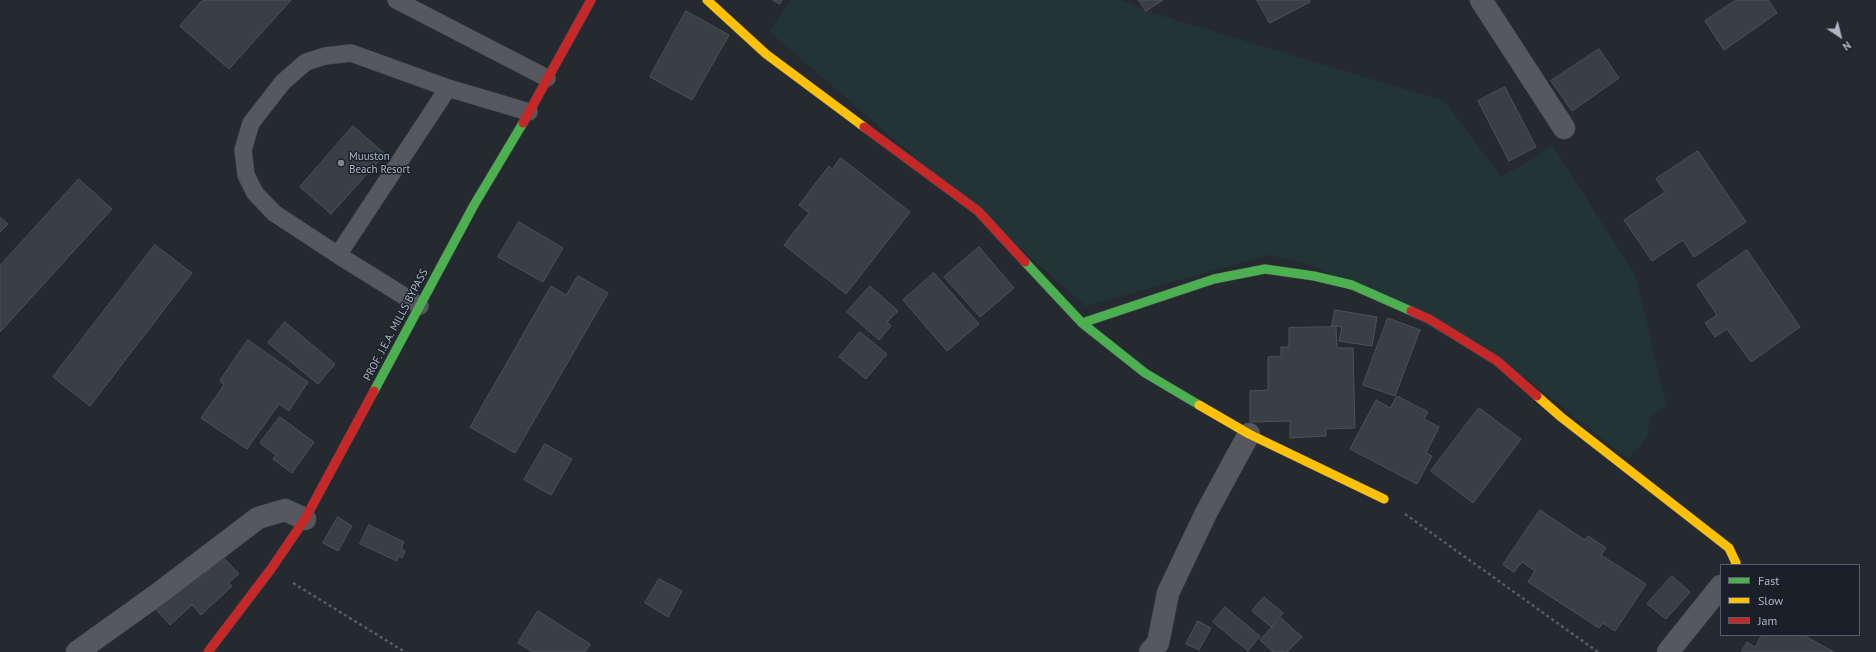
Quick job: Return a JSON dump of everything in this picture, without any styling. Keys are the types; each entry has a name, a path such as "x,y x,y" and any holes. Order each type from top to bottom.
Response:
{"street":[{"name":"PROF. J.E.A. MILLS BYPASS","path":"208,652 271,569 305,519 474,205 529,112 591,0"},
{"path":"707,0 766,54 978,211 1082,323 1145,373 1249,434 1384,499"},
{"path":"1481,0 1564,128"},
{"path":"1082,323 1214,279 1265,269 1314,276 1352,285 1429,319 1497,361 1561,417 1729,548 1736,564"},
{"path":"1150,652 1158,643 1168,593 1206,512 1249,434"},
{"path":"77,652 158,594 258,518 285,510 305,519"},
{"path":"1668,652 1720,587"}],"lane":[{"path":"396,0 547,78"},
{"path":"420,306 274,213 255,193 246,175 243,150 251,123 283,82 306,62 325,56 350,53 448,88 529,112"},
{"path":"338,255 448,88"}],"path":[{"path":"1384,499 1598,652"},
{"path":"271,569 405,652"}],"shaded area":[{"path":"790,0 1121,0 1146,11 1444,101 1501,177 1553,146 1635,275 1666,404 1649,418 1648,436 1628,459 1527,379 1312,265 1268,255 1086,306 770,32"}],"building":[{"path":"203,0 291,0 229,69 180,26"},
{"path":"773,0 782,0 780,4"},
{"path":"1139,0 1163,0 1146,11"},
{"path":"1257,0 1309,0 1310,2 1270,23"},
{"path":"1736,0 1768,0 1777,13 1724,50 1705,21"},
{"path":"686,11 729,35 692,100 650,77"},
{"path":"1599,49 1619,78 1572,111 1551,81"},
{"path":"1505,87 1536,147 1509,161 1478,101"},
{"path":"353,126 385,154 331,214 300,187"},
{"path":"1698,151 1746,222 1694,257 1683,240 1652,261 1624,220 1665,192 1656,179"},
{"path":"841,158 910,212 846,294 784,245 809,213 799,205 829,166 832,169"},
{"path":"79,179 112,209 0,332 0,266"},
{"path":"0,217 8,224 0,232"},
{"path":"519,222 563,248 543,282 498,257"},
{"path":"155,245 192,273 90,406 53,377"},
{"path":"979,247 1014,288 980,317 944,277"},
{"path":"1747,250 1800,327 1751,362 1727,329 1715,337 1705,323 1717,315 1697,285"},
{"path":"934,273 979,324 947,351 903,300"},
{"path":"578,276 608,293 515,453 470,427 551,286 566,295"},
{"path":"870,286 898,311 887,322 891,326 879,340 847,312"},
{"path":"1335,310 1377,317 1372,346 1339,341 1342,327 1332,326"},
{"path":"1388,318 1420,330 1395,396 1363,385"},
{"path":"285,322 335,364 318,384 268,343"},
{"path":"1336,327 1337,348 1353,348 1355,428 1326,429 1326,436 1290,438 1290,421 1250,422 1250,391 1268,390 1268,357 1281,356 1281,347 1289,347 1289,328"},
{"path":"860,332 887,354 866,379 839,357"},
{"path":"248,340 308,382 289,411 279,404 247,449 201,418 224,385 220,381"},
{"path":"1397,396 1428,412 1424,419 1439,427 1426,453 1432,456 1417,484 1350,449 1376,400 1390,408"},
{"path":"1479,408 1521,439 1473,503 1431,471"},
{"path":"280,417 314,442 292,473 273,459 276,455 260,443"},
{"path":"545,444 572,459 551,495 524,480"},
{"path":"1540,510 1585,540 1588,536 1606,548 1601,555 1646,584 1615,631 1603,623 1599,628 1528,582 1535,571 1522,562 1514,572 1503,565"},
{"path":"338,517 352,526 338,551 323,543"},
{"path":"369,525 404,542 401,549 405,551 402,558 398,556 397,561 360,544"},
{"path":"223,557 239,574 228,583 232,586 201,615 192,605 170,625 154,607 194,571 200,578"},
{"path":"1672,576 1690,592 1666,619 1647,604"},
{"path":"659,579 682,591 668,617 645,603"},
{"path":"1264,597 1283,613 1271,627 1252,611"},
{"path":"1225,607 1260,636 1248,651 1213,622"},
{"path":"538,611 590,644 585,652 533,652 518,643"},
{"path":"1281,618 1302,637 1287,652 1273,652 1260,640"},
{"path":"1198,621 1211,628 1199,650 1186,644"},
{"path":"1761,636 1805,636 1834,652 1741,652 1747,642 1755,647"}],"traffic: fast":[{"path":"374,391 474,205 523,123"},
{"path":"1025,262 1082,323 1145,373 1199,405"},
{"path":"1082,323 1214,279 1265,269 1314,276 1352,285 1411,311"}],"traffic: slow":[{"path":"707,0 766,54 864,127"},
{"path":"1537,396 1561,417 1729,548 1736,564"},
{"path":"1199,405 1249,434 1384,499"}],"traffic: jam":[{"path":"523,123 591,0"},
{"path":"864,127 978,211 1025,262"},
{"path":"1411,311 1429,319 1497,361 1537,396"},
{"path":"208,652 271,569 305,519 374,391"}],"place":[{"name":"Muuston Beach Resort","path":"341,163"}]}
